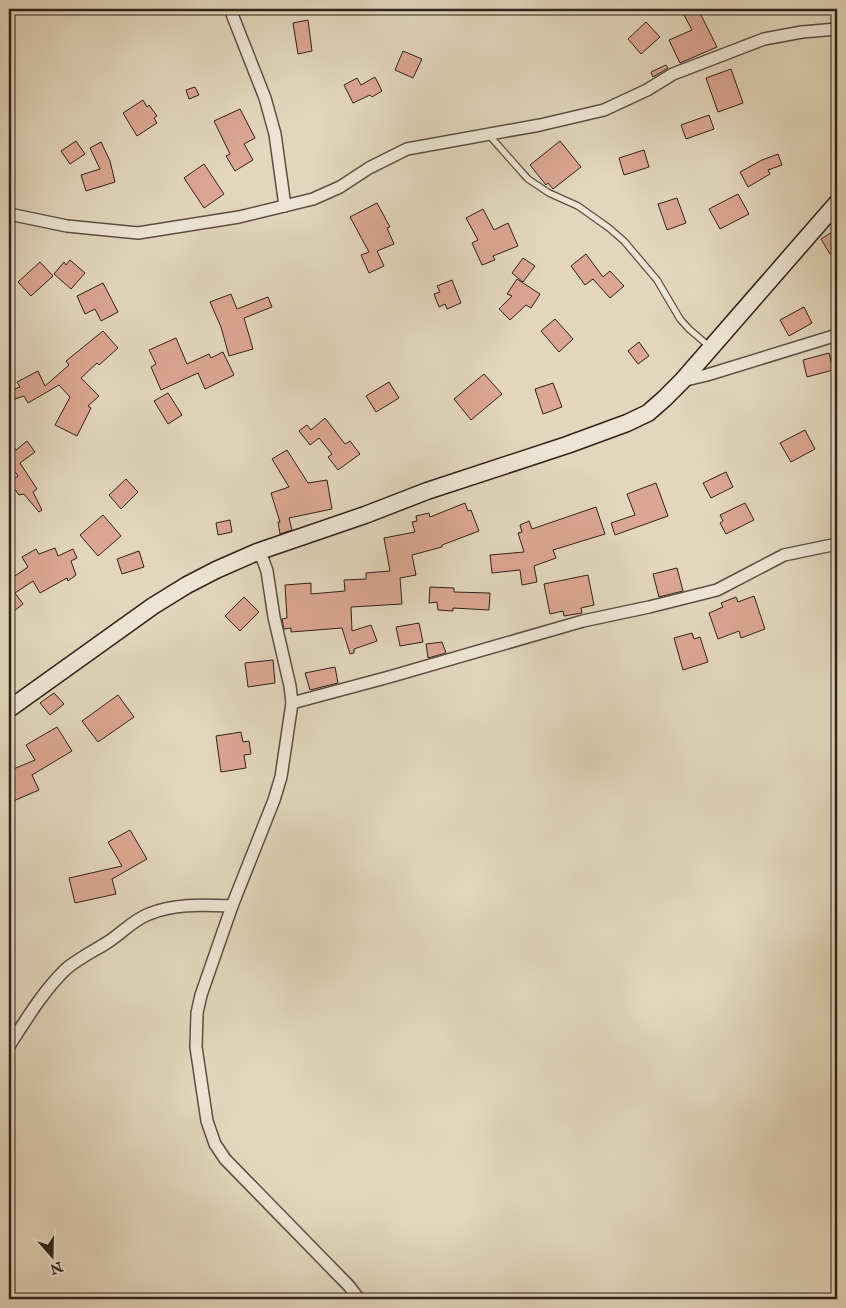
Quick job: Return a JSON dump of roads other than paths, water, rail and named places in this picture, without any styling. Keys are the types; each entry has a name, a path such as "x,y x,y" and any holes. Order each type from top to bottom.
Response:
{"street":[{"path":"230,9 266,98 275,134 285,206"},
{"path":"9,214 67,226 138,233 239,217 320,196 340,187 369,168 407,149 540,125 604,110 646,90 673,74 764,40 802,32 837,29"},
{"path":"9,708 160,602 209,574 257,552 365,516 427,491 567,445 627,423 648,413 682,381 837,203"},
{"path":"682,381 708,375 837,335"},
{"path":"292,702 380,680 583,621 717,590 784,556 837,544"},
{"path":"257,552 268,572 274,617 292,702 278,785 232,906 196,1013 196,1047 207,1121 215,1144 225,1159 349,1286 359,1299"},
{"path":"9,1046 36,1005 66,970 133,923 148,914 167,908 193,904 232,906"}],"lane":[{"path":"488,134 528,179 550,193 578,206 624,241 657,280 680,318 711,348"}]}
